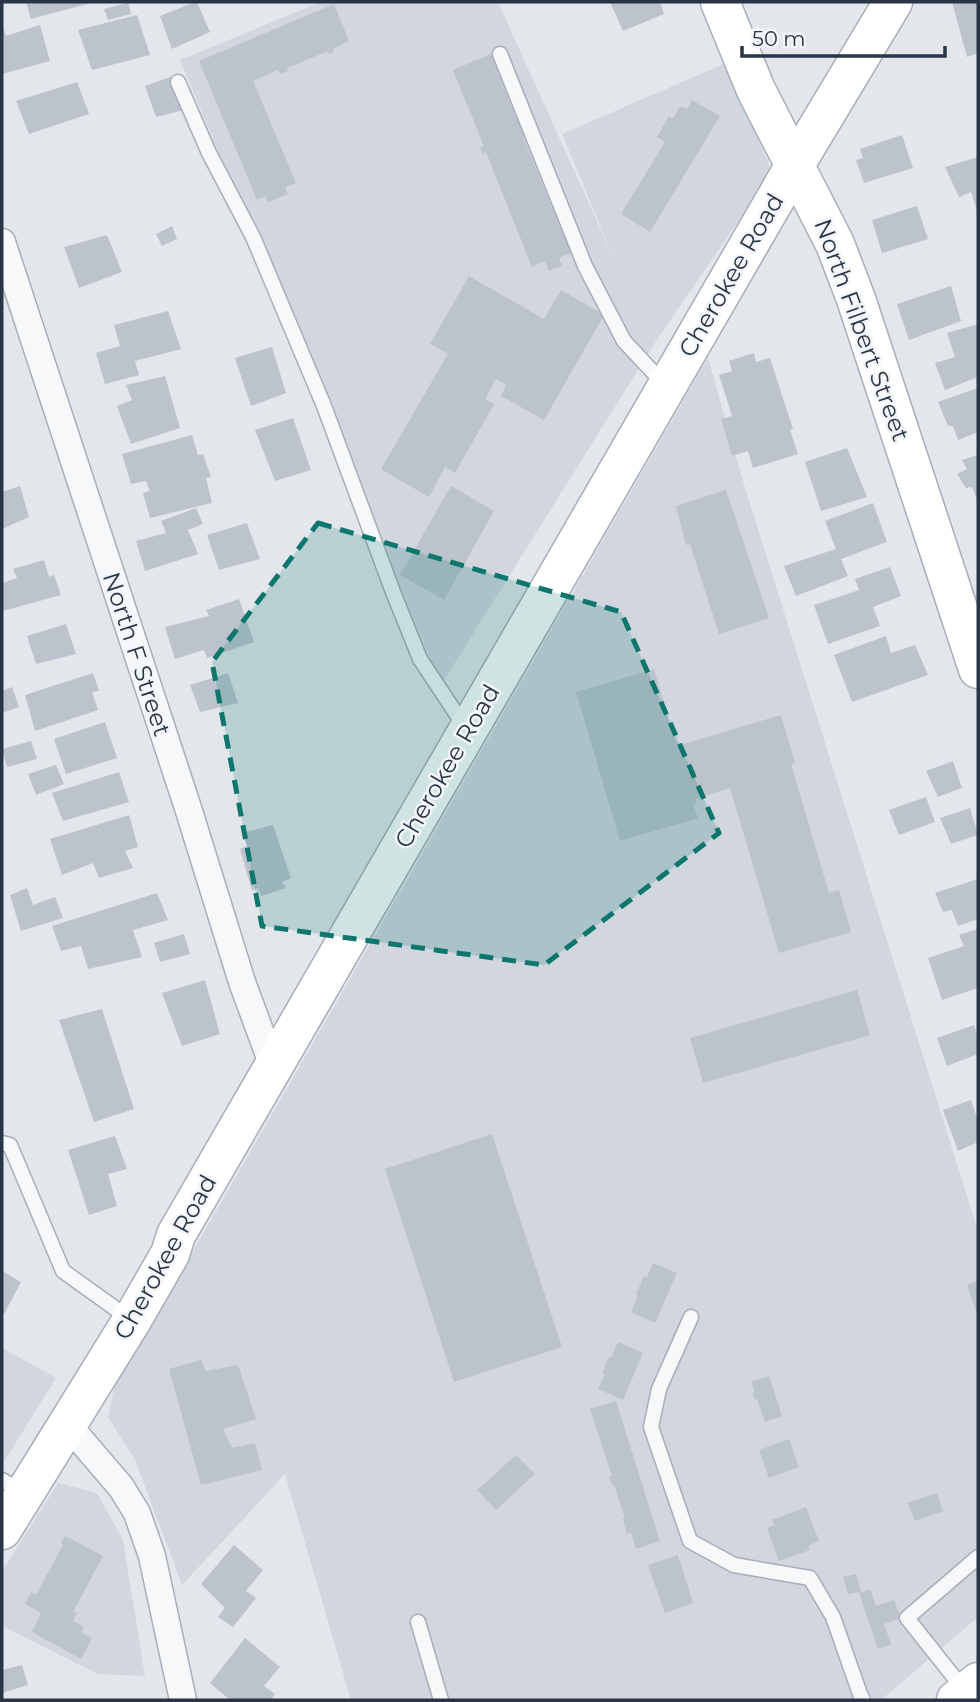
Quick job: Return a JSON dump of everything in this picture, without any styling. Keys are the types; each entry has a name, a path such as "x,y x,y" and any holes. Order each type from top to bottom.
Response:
{"street":[{"name":"North Filbert Street","path":"720,2 756,90 835,244 856,299 978,669"},
{"name":"Cherokee Road","path":"2,1530 13,1486 68,1424 132,1320 170,1254 176,1235 273,1066 795,165 893,2"},
{"name":"North F Street","path":"2,242 189,811 242,982 273,1066"},
{"path":"68,1424 121,1487 137,1513 152,1556 183,1700"}],"lane":[{"path":"500,54 586,266 624,341 667,387"},
{"path":"178,82 209,153 263,260 324,406 420,659 467,731"},
{"path":"2,1143 10,1145 63,1271 132,1320"},
{"path":"691,1317 659,1388 651,1427 690,1541 734,1564 810,1578 833,1617 863,1700"},
{"path":"966,1691 907,1618 978,1556"},
{"path":"418,1622 441,1700"}],"highlighted area":[{"path":"318,523 621,612 719,833 544,965 262,926 212,662"}],"shaded area":[{"path":"321,2 498,2 615,261 562,134 726,63 772,172 656,341 441,685 180,60"},
{"path":"708,358 742,478 978,1231 978,1617 881,1700 351,1700 285,1474 182,1585 135,1460 108,1417 114,1388"},
{"path":"2,1348 56,1378 2,1465"},
{"path":"58,1483 97,1493 123,1540 145,1676 98,1674 2,1626 2,1571"}],"building":[{"path":"26,2 91,2 91,3 31,19"},
{"path":"195,2 210,32 172,49 160,16"},
{"path":"610,2 660,2 664,14 623,31"},
{"path":"952,2 978,2 978,53 967,57"},
{"path":"128,3 131,14 108,20 104,9"},
{"path":"334,4 349,41 333,49 334,52 329,54 328,51 287,68 288,71 280,74 278,70 253,81 296,183 285,187 288,194 268,202 265,196 257,200 199,61"},
{"path":"137,15 150,55 92,70 78,30"},
{"path":"2,24 6,36 40,25 50,61 2,74"},
{"path":"491,54 499,74 501,73 501,80 526,136 523,137 571,253 559,258 562,266 549,271 545,261 532,267 486,152 483,154 480,147 484,146 453,70"},
{"path":"170,77 184,110 156,117 145,86"},
{"path":"77,82 89,114 29,134 16,101"},
{"path":"692,100 720,116 650,232 621,214 665,142 657,137 669,116 673,119 680,106 687,109"},
{"path":"902,135 913,168 864,183 856,160 863,158 860,149"},
{"path":"978,157 978,214 971,192 959,197 945,167"},
{"path":"917,206 928,239 882,253 872,220"},
{"path":"172,226 177,239 162,246 156,234"},
{"path":"107,235 122,272 79,288 64,247"},
{"path":"469,276 544,319 561,290 604,315 544,420 501,396 506,385 496,379 485,399 494,404 455,473 445,467 429,497 381,469 448,354 430,344"},
{"path":"951,286 961,321 909,340 897,304"},
{"path":"168,311 181,349 135,361 139,375 105,384 96,353 120,346 114,325"},
{"path":"978,324 978,377 945,390 935,363 955,357 947,333"},
{"path":"272,347 286,393 251,406 235,358"},
{"path":"754,353 756,362 770,358 793,429 790,430 798,454 753,468 748,451 732,456 721,419 732,416 719,375 732,371 729,361"},
{"path":"165,376 180,428 131,444 117,406 132,400 126,385"},
{"path":"978,388 978,432 958,440 953,426 948,426 938,402"},
{"path":"293,418 311,470 275,481 255,430"},
{"path":"192,435 198,455 203,454 211,477 206,478 212,503 150,518 143,493 150,491 146,481 131,484 122,454"},
{"path":"847,448 867,497 821,511 805,462"},
{"path":"978,455 976,498 972,487 966,488 957,474 967,469 962,460"},
{"path":"20,486 29,517 2,529 2,492"},
{"path":"451,486 494,511 444,600 400,575"},
{"path":"726,490 769,618 719,634 690,544 686,545 676,506"},
{"path":"873,503 887,542 841,559 848,576 796,596 784,566 836,549 825,521"},
{"path":"196,508 203,524 188,530 198,554 145,571 136,541 166,533 161,521"},
{"path":"247,523 260,559 219,570 207,535"},
{"path":"44,560 49,577 54,575 61,595 3,611 2,583 17,578 13,569"},
{"path":"890,567 901,596 873,607 880,626 828,644 814,605 859,590 855,579"},
{"path":"239,599 254,642 207,658 204,650 175,659 165,627 209,616 206,610"},
{"path":"66,624 76,654 36,664 27,636"},
{"path":"886,636 891,653 915,645 928,675 852,702 834,655"},
{"path":"654,669 677,746 781,715 795,763 791,764 829,893 839,890 851,932 779,953 730,788 695,799 696,803 693,804 698,818 620,841 576,692"},
{"path":"93,673 99,691 92,692 98,710 35,731 25,695"},
{"path":"228,673 238,703 200,712 190,685"},
{"path":"12,687 19,707 2,713 2,691"},
{"path":"105,722 117,758 66,774 54,739"},
{"path":"31,741 37,759 7,767 2,749"},
{"path":"953,761 962,788 938,797 926,771"},
{"path":"56,765 64,784 36,795 28,774"},
{"path":"119,772 129,802 63,821 52,793"},
{"path":"926,797 935,822 899,835 889,810"},
{"path":"970,808 978,835 951,844 940,818"},
{"path":"129,815 138,847 125,851 133,868 99,878 93,863 62,875 50,839"},
{"path":"273,825 291,878 282,882 286,888 261,896 258,888 252,891 240,849 247,846 242,833"},
{"path":"978,879 978,919 958,926 952,910 943,912 935,893"},
{"path":"27,888 33,905 55,897 63,918 21,931 10,895"},
{"path":"157,893 168,920 133,930 142,957 88,969 81,946 61,951 52,926"},
{"path":"978,929 978,988 942,1000 928,958 964,946 959,935"},
{"path":"184,934 190,954 160,962 154,943"},
{"path":"205,980 220,1034 182,1046 162,993"},
{"path":"857,990 870,1035 703,1083 690,1038"},
{"path":"102,1009 134,1109 94,1122 59,1020"},
{"path":"974,1025 978,1036 978,1054 947,1066 937,1038"},
{"path":"971,1100 978,1121 978,1142 958,1151 943,1110"},
{"path":"492,1134 562,1347 454,1382 385,1169"},
{"path":"115,1136 127,1169 108,1174 117,1206 89,1215 68,1150"},
{"path":"653,1263 677,1273 655,1323 631,1312 644,1276 647,1277"},
{"path":"2,1271 21,1282 4,1314 2,1313"},
{"path":"978,1281 978,1317 967,1285"},
{"path":"618,1342 643,1353 623,1400 598,1389 605,1374 602,1373"},
{"path":"201,1360 206,1371 238,1365 256,1419 223,1429 232,1448 255,1443 262,1470 201,1485 169,1369"},
{"path":"769,1376 782,1416 765,1422 757,1399 755,1400 752,1393 755,1392 751,1382"},
{"path":"616,1401 660,1541 636,1549 631,1532 627,1534 623,1519 625,1518 609,1477 612,1476 590,1409"},
{"path":"789,1439 799,1467 769,1478 759,1450"},
{"path":"516,1455 535,1474 496,1510 477,1490"},
{"path":"937,1493 943,1511 915,1521 908,1503"},
{"path":"806,1507 819,1541 808,1546 810,1550 779,1561 767,1528 774,1525 772,1520"},
{"path":"65,1536 103,1556 73,1612 77,1613 73,1621 84,1627 81,1632 92,1638 81,1659 32,1632 41,1613 25,1604 31,1592 36,1595 63,1545 61,1543"},
{"path":"234,1545 263,1570 246,1591 256,1598 233,1627 218,1617 225,1608 201,1584"},
{"path":"678,1555 693,1603 665,1613 648,1565"},
{"path":"856,1574 861,1592 848,1594 843,1577"},
{"path":"870,1589 876,1606 894,1600 901,1618 884,1624 891,1644 878,1649 859,1593"},
{"path":"245,1638 280,1667 264,1686 275,1694 271,1700 230,1700 210,1683"},
{"path":"22,1665 28,1685 2,1693 2,1670"}]}
